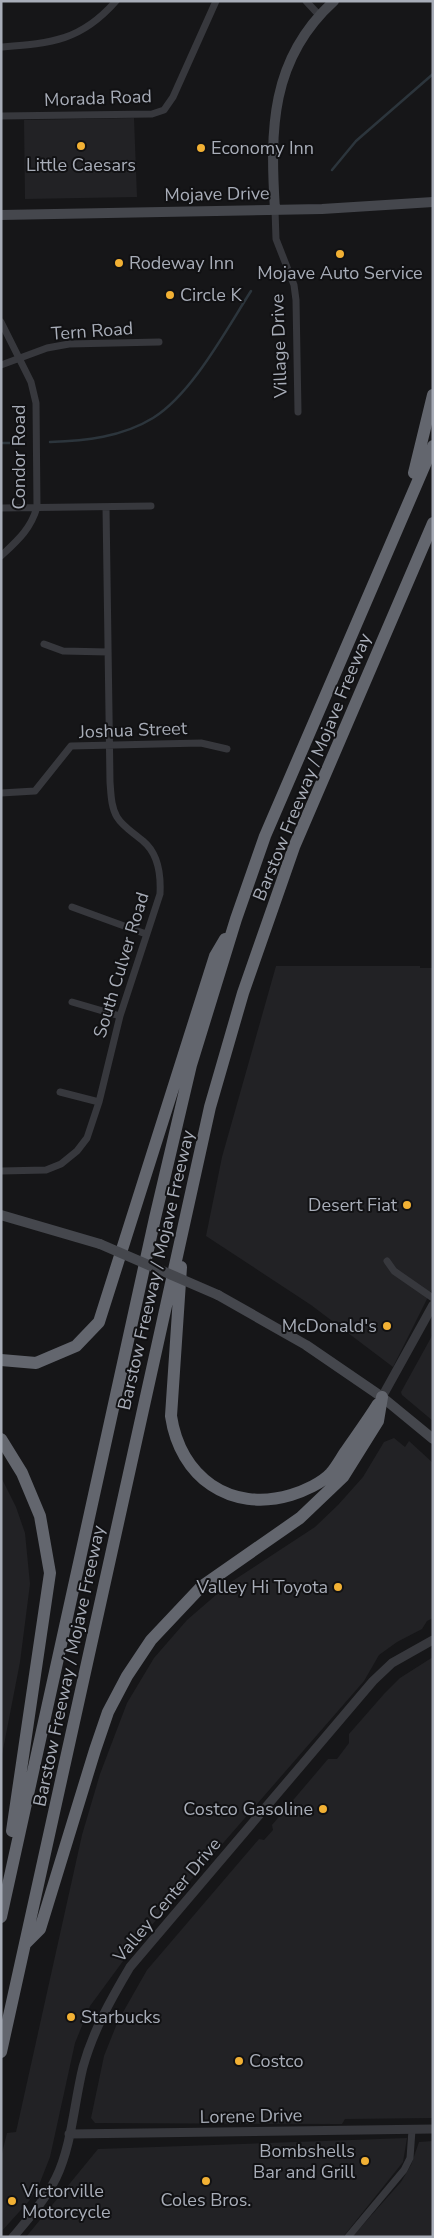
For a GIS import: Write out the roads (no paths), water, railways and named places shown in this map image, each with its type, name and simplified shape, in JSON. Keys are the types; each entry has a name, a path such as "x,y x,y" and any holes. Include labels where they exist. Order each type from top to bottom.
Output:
{"highway":[{"path":"403,516 433,395"},
{"name":"Barstow Freeway / Mojave Freeway","path":"1,1917 155,1218 191,1065 236,919 266,836 433,446"},
{"name":"Barstow Freeway / Mojave Freeway","path":"1,2052 210,1107 242,993 294,847 433,523"},
{"path":"381,644 433,543"},
{"path":"1,1360 36,1362 76,1346 98,1322 215,956 236,919"},
{"path":"184,1225 171,1416 174,1436 185,1459 208,1483 235,1497 252,1500 278,1499 302,1491 330,1473 382,1397"},
{"path":"26,1943 40,1929 108,1712 127,1676 151,1640 201,1587 300,1518 343,1477 378,1421 382,1397"},
{"path":"1,1440 22,1473 40,1516 50,1573 1,1907"}],"main road":[{"name":"Village Drive","path":"275,210 273,139 280,88 297,46 319,15 334,1"},
{"name":"Mojave Drive","path":"1,215 275,210 433,202"},
{"path":"1,1215 100,1244 218,1296 306,1345 382,1397 433,1439"}],"street":[{"path":"1,46 59,41 83,31 107,12 116,1"},
{"name":"Morada Road","path":"1,116 152,114 164,110 172,97 216,1"},
{"path":"306,1 319,15"},
{"name":"Village Drive","path":"275,210 276,239 291,276 296,300 298,412"},
{"name":"Condor Road","path":"1,322 31,382 36,404 38,507 33,521 26,532 1,556"},
{"name":"Tern Road","path":"1,365 47,348 70,344 159,342"},
{"path":"1,508 151,506"},
{"name":"South Culver Road","path":"1,1171 46,1170 61,1164 77,1151 87,1138 99,1102 120,1016 160,894 161,876 149,847 126,828 112,808 109,744 106,507"},
{"path":"44,644 63,651 108,652"},
{"name":"Joshua Street","path":"1,793 35,792 72,746 201,743 227,749"},
{"path":"72,907 146,934"},
{"path":"72,1002 120,1016"},
{"path":"60,1092 99,1102"},
{"path":"387,1261 394,1271 433,1298"},
{"path":"382,1397 433,1305"},
{"name":"Valley Center Drive","path":"13,2237 39,2206 56,2177 69,2134 88,2048 110,2000 130,1967 373,1682 392,1663 433,1640"},
{"name":"Lorene Drive","path":"69,2134 433,2129"},
{"path":"348,2237 404,2170 410,2158 412,2130"}],"waterway":[{"path":"332,170 356,141 433,74"},
{"path":"50,442 76,441 116,434 153,418 181,394 195,378 251,291"},
{"path":"1,443 25,443"}],"place":[{"name":"Little Caesars","path":"81,146"},
{"name":"Economy Inn","path":"201,148"},
{"name":"Mojave Auto Service","path":"340,254"},
{"name":"Rodeway Inn","path":"119,263"},
{"name":"Circle K","path":"170,295"},
{"name":"Desert Fiat","path":"407,1205"},
{"name":"McDonald's","path":"387,1326"},
{"name":"Valley Hi Toyota","path":"338,1587"},
{"name":"Costco Gasoline","path":"323,1809"},
{"name":"Starbucks","path":"71,2017"},
{"name":"Costco","path":"239,2061"},
{"name":"Bombshells Bar and Grill","path":"365,2161"},
{"name":"Coles Bros.","path":"206,2181"},
{"name":"Victorville Motorcycle","path":"12,2201"}]}
